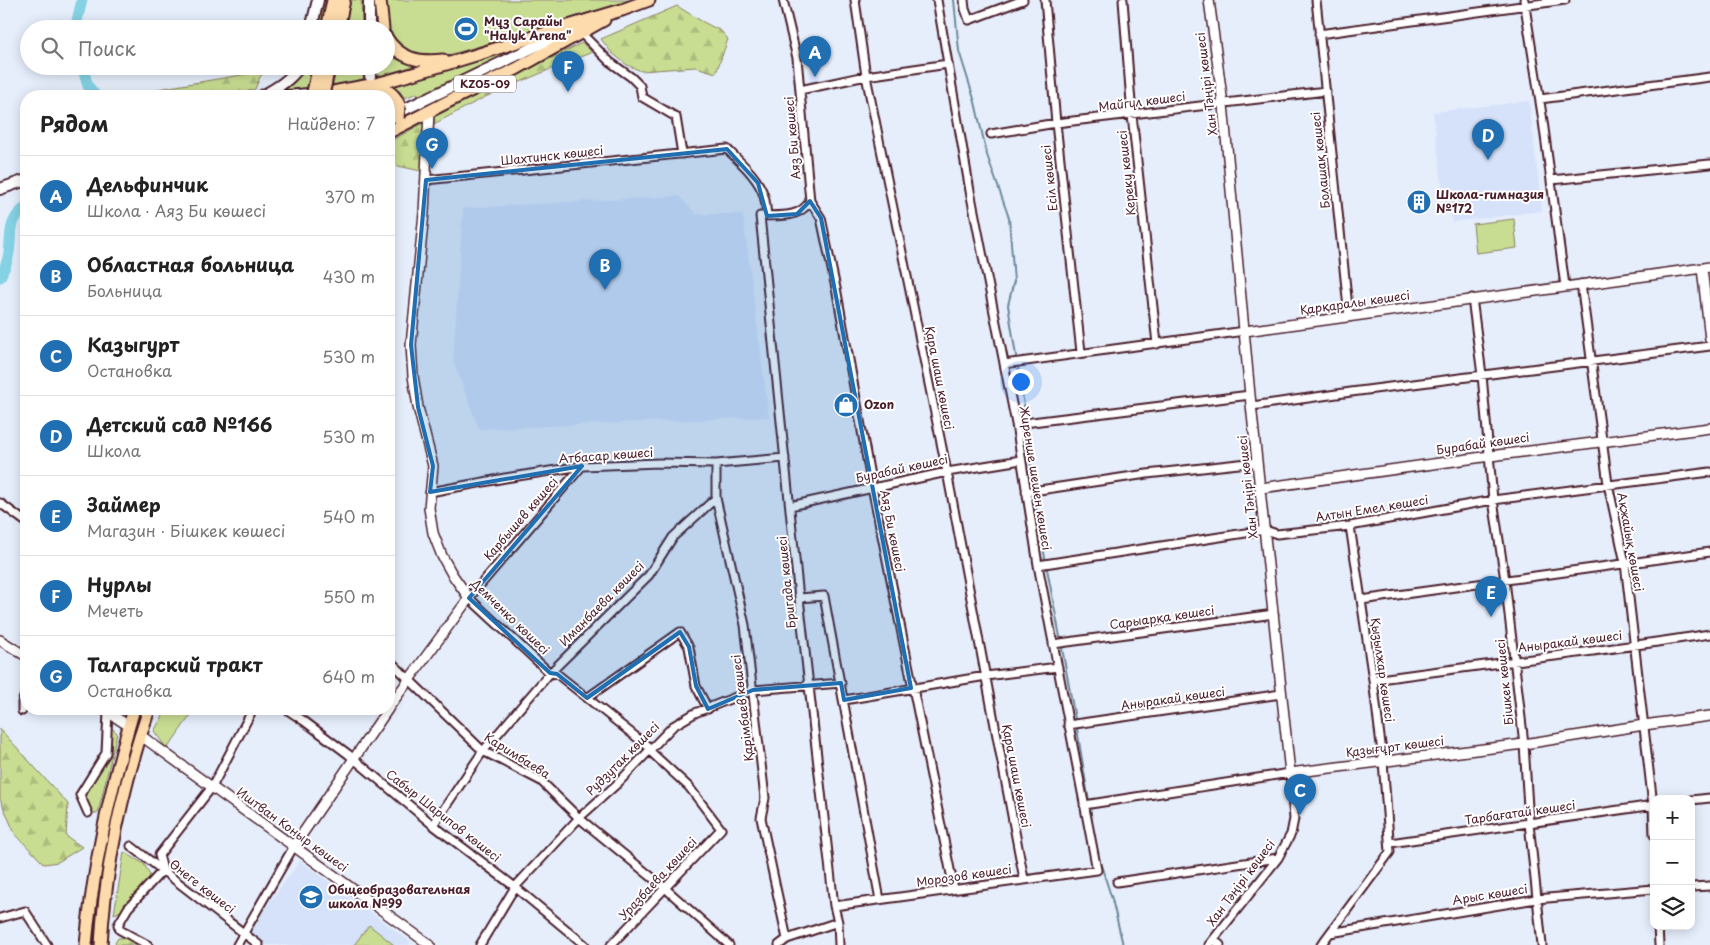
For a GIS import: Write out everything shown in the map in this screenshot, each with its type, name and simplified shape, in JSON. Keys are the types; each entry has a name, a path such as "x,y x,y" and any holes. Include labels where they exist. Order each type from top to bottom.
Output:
{"main road":[{"path":"313,20 318,0"},
{"path":"329,20 333,0"},
{"path":"340,20 344,0"},
{"path":"369,0 369,20"},
{"path":"380,0 382,20"},
{"name":"KZ05-09","path":"395,70 482,52 622,10 649,0"},
{"path":"395,117 536,46 622,10"},
{"name":"KZ05-09","path":"395,128 516,69 622,10"},
{"path":"395,50 417,60 430,61 482,52"},
{"path":"275,90 294,75"},
{"path":"313,90 317,75"},
{"path":"327,90 329,75"},
{"path":"366,90 373,75"},
{"path":"372,90 378,87 387,90"},
{"path":"395,100 398,105 395,113"},
{"path":"3,188 20,183"},
{"path":"86,945 94,871 108,800 132,715"},
{"path":"101,945 108,880 116,836 140,735 147,715"}],"street":[{"name":"Аяз Би көшесі","path":"783,0 797,58 810,201 821,218 837,293 872,488 911,688 954,889"},
{"name":"Қара шаш көшесі","path":"856,0 866,76 947,472 1024,879"},
{"name":"Жиренше шешен көшесі","path":"937,0 1016,424 1038,565 1097,870"},
{"path":"964,0 969,20 1023,0"},
{"name":"Есіл көшесі","path":"1045,0 1056,123 1081,352"},
{"name":"Кереку көшесі","path":"1123,0 1132,115 1157,344"},
{"name":"Хан Тәңірі көшесі","path":"1209,0 1223,104 1250,395 1290,774 1293,827 1278,858 1214,943"},
{"name":"Болашақ көшесі","path":"1316,0 1349,317"},
{"path":"1319,34 1525,3 1565,0"},
{"path":"1525,3 1540,99 1564,286"},
{"path":"581,33 610,62 640,86 642,97 676,117 682,154"},
{"path":"800,90 866,76 948,64"},
{"path":"1540,99 1710,76"},
{"name":"Майгүл көшесі","path":"991,134 1056,123 1326,90"},
{"name":"Демченко көшесі","path":"428,112 424,213 411,345 418,408 434,466 429,508 433,533 442,556 469,598 550,673 557,674 650,748 652,753 689,787 721,829"},
{"name":"Шахтинск көшесі","path":"426,180 727,150 758,183 764,196 764,216"},
{"path":"1551,180 1710,164"},
{"path":"764,216 797,214 806,209 810,201"},
{"name":"Бригада көшесі","path":"764,216 799,598 834,906 838,922 839,945"},
{"path":"1706,267 1710,339"},
{"name":"Қарқаралы көшесі","path":"1004,364 1706,267"},
{"name":"Ақжайық көшесі","path":"1581,284 1608,484 1625,563 1652,795"},
{"name":"Бішкек көшесі","path":"1472,298 1482,375 1493,500 1505,580 1524,744 1529,823 1542,945"},
{"path":"1252,406 1591,360 1710,346"},
{"path":"1016,424 1250,395"},
{"name":"Бурабай көшесі","path":"1260,488 1710,428"},
{"name":"Атбасар көшесі","path":"430,492 582,466 659,463 716,464 785,458"},
{"name":"Бурабай көшесі","path":"790,506 947,472 1021,460"},
{"path":"1026,492 1147,474 1257,462"},
{"name":"Қарімбаев көшесі","path":"716,464 716,498 745,625 765,798 761,818 787,939"},
{"name":"Карбышев көшесі","path":"395,698 469,598 582,466"},
{"name":"Алтын Емел көшесі","path":"1038,565 1265,530 1277,534 1350,526 1493,500 1710,472"},
{"name":"Иманбаева көшесі","path":"433,825 483,750 550,673 649,575 673,538 716,498"},
{"path":"0,503 20,518"},
{"name":"Қызылжар көшесі","path":"1321,945 1390,852 1383,761 1350,526"},
{"path":"1361,600 1710,552"},
{"path":"799,598 824,596 880,900"},
{"name":"Сарыарқа көшесі","path":"1053,644 1274,614"},
{"path":"587,698 680,632 689,647 696,686 708,709"},
{"name":"Аныракай көшесі","path":"1373,680 1514,660 1634,646 1710,634"},
{"path":"0,640 20,652"},
{"name":"Каримбаева","path":"395,665 483,750 541,781 579,818 665,888 729,945"},
{"path":"844,700 1058,666"},
{"name":"Рудзутак көшесі","path":"480,945 515,886 579,818 617,784 673,726 695,713 753,690 841,683"},
{"name":"Аныракай көшесі","path":"1068,725 1282,694"},
{"path":"88,813 80,795 106,753 106,715"},
{"path":"113,715 129,726"},
{"path":"148,945 120,930 118,925 128,908 163,870 158,855 212,786 250,715"},
{"name":"Сабыр Шарипов көшесі","path":"296,715 353,758 433,825 515,886 585,945"},
{"name":"Карбышев көшесі","path":"237,945 294,846 383,715"},
{"name":"Қазығұрт көшесі","path":"1084,805 1290,774 1524,744 1644,724 1710,716"},
{"name":"Иштван Коныр көшесі","path":"140,735 430,945"},
{"path":"1695,800 1710,798"},
{"name":"Тарбағатай көшесі","path":"1390,843 1650,805"},
{"name":"Уразбаева көшесі","path":"611,945 721,829"},
{"name":"Өнеге көшесі","path":"131,846 259,945"},
{"path":"1118,882 1278,858"},
{"name":"Морозов көшесі","path":"834,906 1097,870"},
{"path":"1695,887 1710,886"},
{"name":"Арыс көшесі","path":"1330,933 1536,899 1650,889"},
{"path":"0,918 26,910 47,945"},
{"path":"779,945 787,939 838,922"},
{"path":"1658,930 1659,945"}],"highlighted area":[{"path":"727,149 758,183 767,216 797,214 810,201 821,218 911,688 844,700 841,683 753,690 708,709 696,686 689,647 680,632 587,698 557,674 550,673 469,598 582,466 430,492 433,466 418,407 411,345 426,180"}],"shaded area":[{"path":"819,70 820,84 810,85 809,71"},
{"path":"1529,101 1542,211 1452,222 1451,207 1445,208 1433,112"},
{"path":"679,196 696,214 743,214 769,417 479,429 453,361 463,208"},
{"name":"Общеобразовательная школа №99","path":"300,861 411,942 409,945 261,945 246,934"}],"green space":[{"path":"321,0 328,0 325,20 317,20"},
{"path":"350,0 361,0 362,20 347,20"},
{"name":"Мұз Сарайы \"Halyk Arena\"","path":"384,0 632,0 590,15 441,57 415,55 407,51 395,41 395,20 387,20"},
{"path":"677,6 721,31 728,39 716,73 696,67 641,71 627,65 611,52 601,39"},
{"path":"535,41 418,96 417,93 405,98 394,84"},
{"path":"582,43 591,51 590,53 565,63 561,53"},
{"path":"561,53 565,63 485,97 434,124 434,117"},
{"path":"395,58 408,63 423,66 395,73"},
{"path":"241,75 262,75 255,89 252,90 158,89"},
{"path":"299,75 314,75 311,88 286,90 295,82"},
{"path":"335,75 363,75 363,81 333,85"},
{"path":"378,75 389,75 378,78"},
{"path":"425,122 421,171 395,165 395,139"},
{"path":"1514,219 1517,248 1476,253 1473,224"},
{"path":"138,715 143,715 121,785 103,871 96,945 91,945 99,870 117,784"},
{"path":"163,715 191,715 167,749 154,731"},
{"path":"107,724 117,733 98,813 88,813 80,795 106,753"},
{"path":"0,729 68,804 66,836 82,847 58,862 44,864 15,834 0,799"},
{"path":"124,852 144,864 153,881 128,908 114,914"},
{"path":"369,925 394,945 354,945"},
{"path":"118,938 128,938 137,945 116,945 115,943"}],"waterway":[{"path":"77,20 82,0"},
{"path":"954,0 959,51 975,102 987,155 1009,218 1014,281 1008,305 1016,356"},
{"path":"85,75 91,90"},
{"path":"0,277 8,258 12,224 20,212"},
{"path":"1018,367 1026,418"},
{"path":"1027,428 1033,486"},
{"path":"1034,496 1045,558"},
{"path":"1047,569 1060,637"},
{"path":"1062,648 1075,719"},
{"path":"1077,729 1089,802"},
{"path":"1090,807 1094,839"},
{"path":"1098,856 1112,899 1123,945"}],"place":[{"name":"Мұз Сарайы \"Halyk Arena\"","path":"466,29"},
{"name":"Дельфинчик","path":"815,77"},
{"name":"Нурлы","path":"568,92"},
{"name":"Детский сад №166","path":"1488,160"},
{"name":"Талгарский тракт","path":"432,169"},
{"name":"Школа-гимназия №172","path":"1419,202"},
{"name":"Областная больница","path":"605,290"},
{"name":"Ozon","path":"846,405"},
{"name":"Займер","path":"1491,617"},
{"name":"Казыгурт","path":"1300,815"},
{"name":"Общеобразовательная школа №99","path":"311,897"}]}
